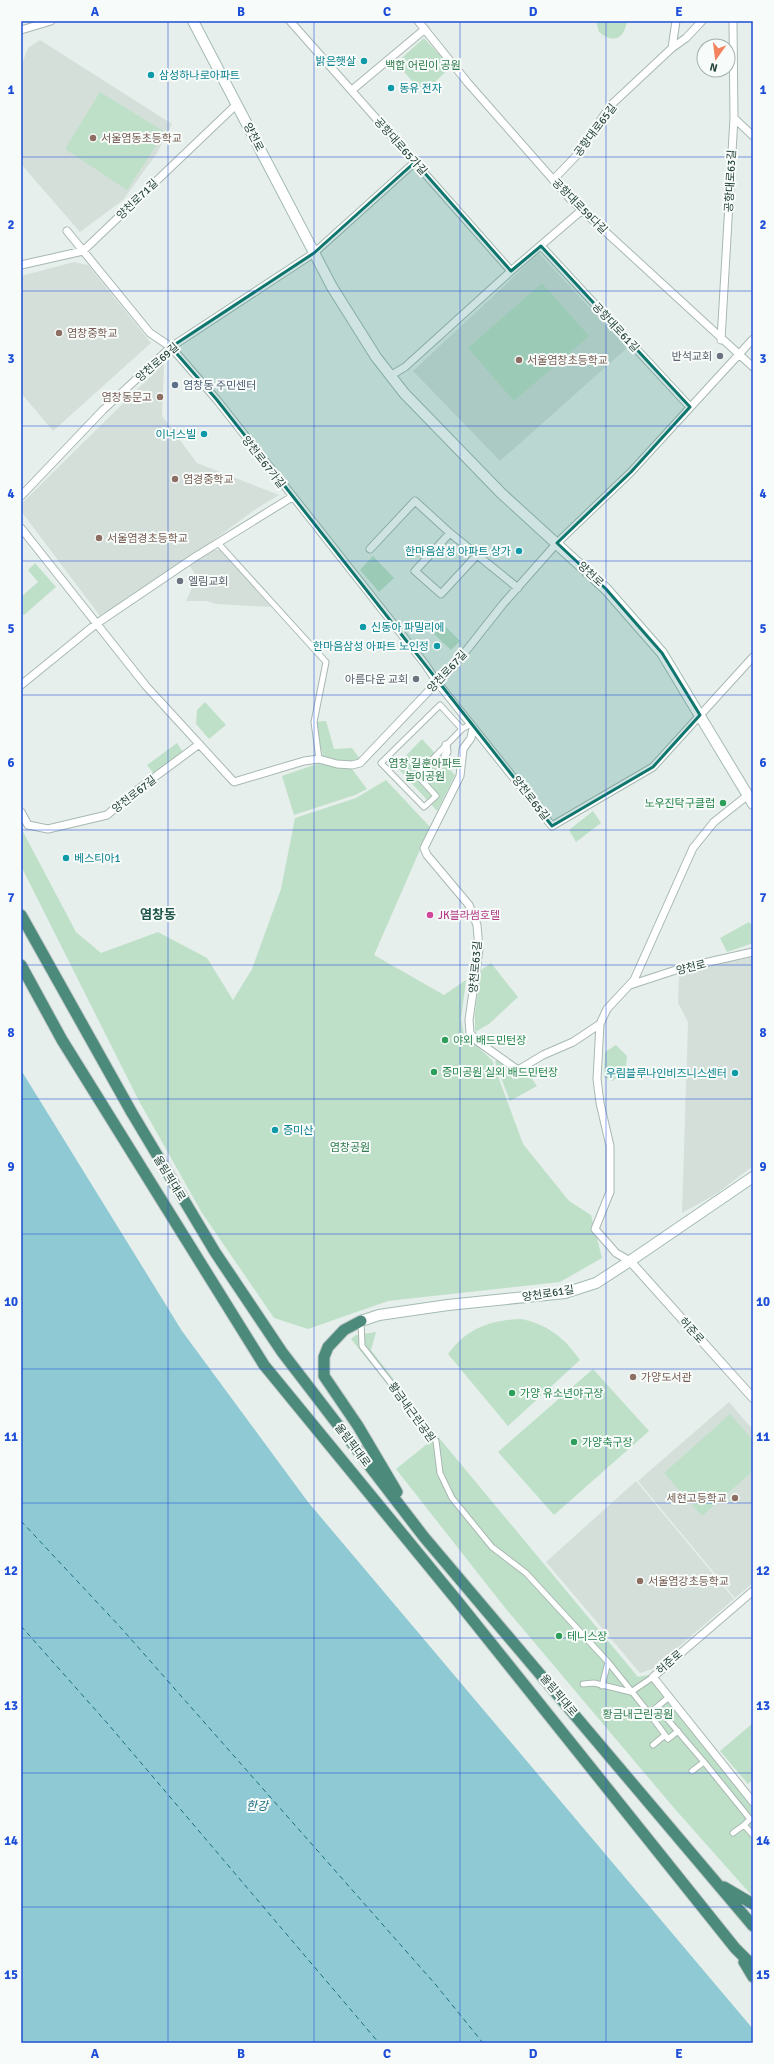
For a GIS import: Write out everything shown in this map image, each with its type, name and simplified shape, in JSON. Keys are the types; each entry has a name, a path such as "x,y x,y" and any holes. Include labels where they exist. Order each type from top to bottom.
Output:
{"highway":[{"name":"올림픽대로","path":"21,915 132,1113 215,1252 282,1352 424,1537 753,1926"},
{"name":"올림픽대로","path":"21,965 62,1040 264,1365 459,1603 735,1948 753,1966"},
{"path":"361,1321 344,1330 328,1348 324,1357 324,1376 358,1426 424,1537"},
{"path":"717,1883 753,1904"},
{"path":"735,1948 753,1977"}],"main road":[{"name":"양천로","path":"193,21 314,253 336,293 376,357 404,393 500,493 557,543 606,589 662,653 700,714 750,800"},
{"name":"양천로61길","path":"361,1321 379,1315 448,1305 565,1292 596,1283 753,1177"}],"street":[{"path":"21,30 51,21"},
{"name":"공항대로65가길","path":"290,21 511,271"},
{"name":"공항대로59다길","path":"418,21 468,83 553,180 582,210 721,340 753,367"},
{"path":"672,48 676,21"},
{"name":"공항대로65길","path":"553,180 576,156 611,105 672,48 686,38 702,21"},
{"name":"공항대로63길","path":"721,340 734,118 734,22"},
{"path":"352,90 424,29"},
{"name":"양천로71길","path":"83,251 237,104"},
{"path":"734,118 753,136"},
{"path":"314,253 415,162"},
{"path":"390,376 405,367 511,271 582,210"},
{"name":"양천로67가길","path":"67,231 150,333 171,348 216,400 425,664 437,682"},
{"name":"공항대로61길","path":"541,246 690,407"},
{"path":"21,265 83,251"},
{"name":"양천로69길","path":"21,496 103,410 171,348 314,253"},
{"path":"557,543 631,472 753,339"},
{"path":"21,685 96,624 218,543 292,497"},
{"path":"370,549 415,501 450,533 518,588"},
{"name":"양천로67길","path":"21,528 96,624 116,646 146,686 183,725 198,745 234,782 304,761 319,759 337,764 352,765 360,763 462,656 557,543"},
{"path":"450,533 415,571 440,594 477,554"},
{"path":"218,543 326,662 314,722 319,759"},
{"path":"700,714 753,657"},
{"name":"양천로65길","path":"437,682 552,826 653,767 700,714"},
{"path":"462,729 440,705 381,763 424,807 436,796 417,775 462,729 472,725"},
{"name":"양천로63길","path":"472,725 471,738 463,750 460,776 424,848 427,855 469,905 477,925 479,950 469,1020 470,1033 477,1041 518,1070 543,1055 573,1042 600,1024"},
{"name":"양천로67길","path":"21,812 28,825 48,829 107,815 129,796 198,745"},
{"path":"445,756 447,752 446,745"},
{"name":"양천로63길","path":"630,1261 616,1253 595,1228 610,1192 610,1146 600,1104 597,1079 600,1024 607,1009 634,980 693,848 714,822 750,800"},
{"name":"양천로","path":"630,985 682,968 753,952"},
{"name":"허준로","path":"630,1261 753,1398"},
{"name":"황금내근린공원","path":"361,1321 362,1346 436,1440 440,1473 452,1498 492,1547 526,1573 608,1662 665,1735"},
{"name":"허준로","path":"753,1591 653,1676 753,1802"},
{"path":"602,1686 608,1662"},
{"path":"583,1684 594,1683 631,1692 653,1676"},
{"path":"649,1714 669,1697"},
{"path":"657,1707 750,1819 733,1833"},
{"path":"653,1745 665,1735 668,1739 678,1731"},
{"path":"695,1771 704,1762"},
{"path":"744,1825 753,1835"}],"highlighted area":[{"path":"415,162 511,271 541,246 690,407 631,472 557,543 606,589 662,653 700,715 653,767 552,826 217,400 171,347 314,253"}],"shaded area":[{"name":"서울염동초등학교","path":"40,40 172,124 157,153 123,200 80,232 21,164 21,66 28,48"},
{"name":"서울염창초등학교","path":"539,253 627,348 500,461 413,371"},
{"path":"74,262 88,265 151,343 53,431 21,393 21,276"},
{"path":"164,363 162,416 197,463 279,495 256,509 178,566 100,616 21,511 21,504"},
{"path":"211,550 222,550 271,607 216,604 207,601 186,601 197,577 189,565"},
{"path":"753,957 753,1166 716,1194 682,1213 688,1022 678,1003 679,975 686,971"},
{"path":"729,1402 753,1430 753,1583 735,1598 638,1481"},
{"name":"서울염강초등학교","path":"636,1481 734,1599 653,1669 640,1673 546,1562"}],"green space":[{"path":"596,21 627,21 626,27 621,36 614,39 604,36 599,32"},
{"name":"백합 어린이 공원","path":"424,38 451,67 423,93 396,63"},
{"path":"100,92 165,132 127,190 65,149"},
{"path":"542,283 589,336 514,401 468,348"},
{"path":"373,556 394,578 379,592 360,570"},
{"path":"35,563 56,587 24,615 21,613 21,597 38,582 28,570"},
{"path":"442,623 460,641 451,650 432,632"},
{"path":"205,702 226,725 209,739 196,724 197,710"},
{"path":"326,721 334,749 352,748 361,760 356,762 342,762 323,756 314,722"},
{"name":"염창 길훈아파트 놀이공원","path":"422,739 455,775 437,811 396,766"},
{"path":"177,743 184,754 155,775 147,765"},
{"path":"320,763 352,769 367,789 355,795 294,815 282,776"},
{"name":"염창공원","path":"386,780 430,827 374,955 444,995 466,980 461,1019 464,1035 492,1060 523,1144 569,1201 591,1215 602,1258 560,1282 388,1301 308,1329 274,1318 202,1213 139,1101 21,866 21,828 76,932 101,953 158,932 207,958 233,1000 252,969 281,889 295,818 356,798"},
{"path":"593,811 601,823 576,842 569,830"},
{"path":"749,922 753,927 753,943 727,952 720,938"},
{"path":"491,963 518,997 489,1024 475,1032 475,1012 481,970"},
{"path":"616,1045 627,1056 626,1068 613,1081 604,1077 605,1052"},
{"path":"497,1060 518,1075 526,1070 537,1086 510,1101 495,1062"},
{"name":"가양 유소년야구장","path":"521,1319 539,1324 555,1333 568,1345 580,1360 508,1426 448,1354 463,1338 480,1327 499,1321"},
{"name":"황금내근린공원","path":"376,1332 371,1350 440,1439 638,1677 648,1675 753,1806 753,1897 674,1808 506,1609 396,1469 432,1440 351,1339 356,1335"},
{"name":"가양축구장","path":"593,1369 649,1431 554,1515 498,1452"},
{"path":"730,1414 753,1440 753,1471 702,1516 664,1473"},
{"path":"753,1723 753,1779 748,1784 720,1751"}],"water":[{"name":"한강","path":"21,1070 182,1331 308,1502 753,2029 753,2043 21,2043"}],"ferry route":[{"path":"21,1521 122,1629 436,1985 483,2043"},
{"path":"21,1626 108,1724 379,2043"}],"place":[{"name":"밝은햇살","path":"364,61"},
{"name":"삼성하나로아파트","path":"151,75"},
{"name":"동유 전자","path":"391,88"},
{"name":"서울염동초등학교","path":"93,138"},
{"name":"염창중학교","path":"59,333"},
{"name":"반석교회","path":"720,356"},
{"name":"서울염창초등학교","path":"519,360"},
{"name":"염창동 주민센터","path":"175,385"},
{"name":"염창동문고","path":"160,397"},
{"name":"이너스빌","path":"204,434"},
{"name":"염경중학교","path":"175,479"},
{"name":"서울염경초등학교","path":"99,538"},
{"name":"한마음삼성 아파트 상가","path":"519,551"},
{"name":"엘림교회","path":"180,581"},
{"name":"신동아 파밀리에","path":"363,627"},
{"name":"한마음삼성 아파트 노인정","path":"437,646"},
{"name":"아름다운 교회","path":"416,679"},
{"name":"노우진탁구클럽","path":"723,803"},
{"name":"베스티아1","path":"66,858"},
{"name":"JK블라썸호텔","path":"430,915"},
{"name":"야외 배드민턴장","path":"445,1040"},
{"name":"증미공원 실외 배드민턴장","path":"434,1072"},
{"name":"우림블루나인비즈니스센터","path":"735,1073"},
{"name":"증미산","path":"275,1130"},
{"name":"가양도서관","path":"633,1377"},
{"name":"가양 유소년야구장","path":"512,1393"},
{"name":"가양축구장","path":"574,1442"},
{"name":"세현고등학교","path":"735,1498"},
{"name":"서울염강초등학교","path":"640,1581"},
{"name":"테니스장","path":"559,1636"}],"district":[{"name":"염창동","path":"158,914"}]}
